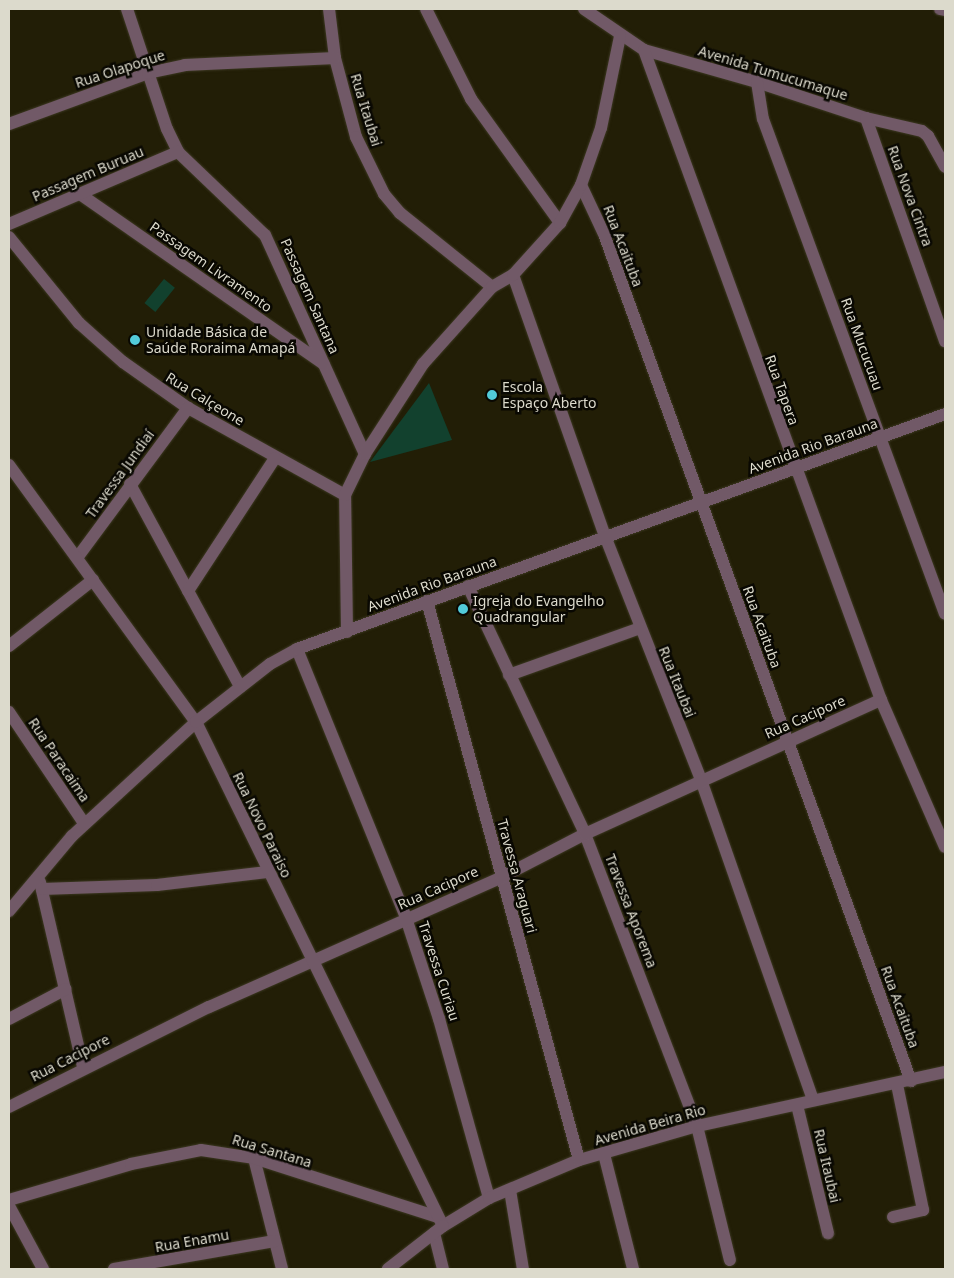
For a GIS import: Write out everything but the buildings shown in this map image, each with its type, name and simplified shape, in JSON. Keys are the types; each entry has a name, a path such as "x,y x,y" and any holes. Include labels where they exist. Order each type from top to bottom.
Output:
{"street":[{"name":"Passagem Santana","path":"127,9 148,73 178,152 266,235 365,454"},
{"name":"Rua Itaubai","path":"329,9 335,58 356,137 384,194 400,213 492,287"},
{"path":"426,9 470,98 560,222"},
{"name":"Avenida Tumucumaque","path":"584,9 620,36 644,50 757,82 866,118 922,131 928,136 945,168"},
{"path":"940,9 945,10"},
{"path":"347,632 345,495 365,454 423,364 492,287 513,275 560,222 581,184 603,120 620,36"},
{"name":"Rua Tapera","path":"644,50 794,468 880,700 945,848"},
{"name":"Rua Olapoque","path":"9,124 148,73 185,64 335,58"},
{"name":"Rua Mucucuau","path":"757,82 763,119 945,614"},
{"name":"Rua Nova Cintra","path":"866,118 945,341"},
{"name":"Passagem Buruau","path":"9,224 178,152"},
{"name":"Rua Acaituba","path":"581,184 604,234 911,1081"},
{"name":"Passagem Livramento","path":"80,194 324,364"},
{"name":"Rua Calçeone","path":"9,237 79,323 123,362 188,408 275,458 345,495"},
{"name":"Rua Itaubai","path":"513,275 605,536 701,780 813,1100"},
{"name":"Travessa Jundiaí","path":"77,558 188,408"},
{"name":"Avenida Rio Barauna","path":"9,911 40,884 84,823 196,722 270,664 297,649 945,414"},
{"path":"188,591 275,458"},
{"name":"Rua Novo Paraiso","path":"9,465 196,722 438,1226 443,1269"},
{"path":"130,484 240,687"},
{"path":"9,646 93,580"},
{"name":"Travessa Aporema","path":"468,586 585,834 697,1126 730,1260"},
{"name":"Travessa Araguari","path":"427,601 579,1160"},
{"path":"509,675 640,628"},
{"name":"Travessa Curiau","path":"297,649 406,918 439,1019 489,1198"},
{"name":"Rua Cacipore","path":"9,1106 83,1067 311,961 502,877 585,834 880,700"},
{"name":"Rua Paracaima","path":"9,712 84,823"},
{"path":"83,1067 40,884 157,885 267,872"},
{"path":"9,1019 66,989"},
{"name":"Avenida Beira Rio","path":"388,1269 438,1226 489,1198 579,1160 697,1126 813,1100 911,1081 945,1072"},
{"path":"893,1217 923,1210 896,1084"},
{"name":"Rua Itaubai","path":"797,1105 828,1234"},
{"name":"Rua Santana","path":"9,1200 130,1164 201,1150 254,1158 438,1226"},
{"path":"604,1154 633,1269"},
{"path":"254,1158 282,1269"},
{"path":"510,1190 524,1269"},
{"path":"9,1206 43,1269"},
{"name":"Rua Enamu","path":"114,1269 275,1241"}],"green space":[{"path":"164,279 175,288 155,312 144,303"},
{"path":"429,383 452,440 370,462"}],"place":[{"name":"Unidade Básica de Saúde Roraima Amapá","path":"135,340"},
{"name":"Escola Espaço Aberto","path":"492,395"},
{"name":"Igreja do Evangelho Quadrangular","path":"463,609"}]}
